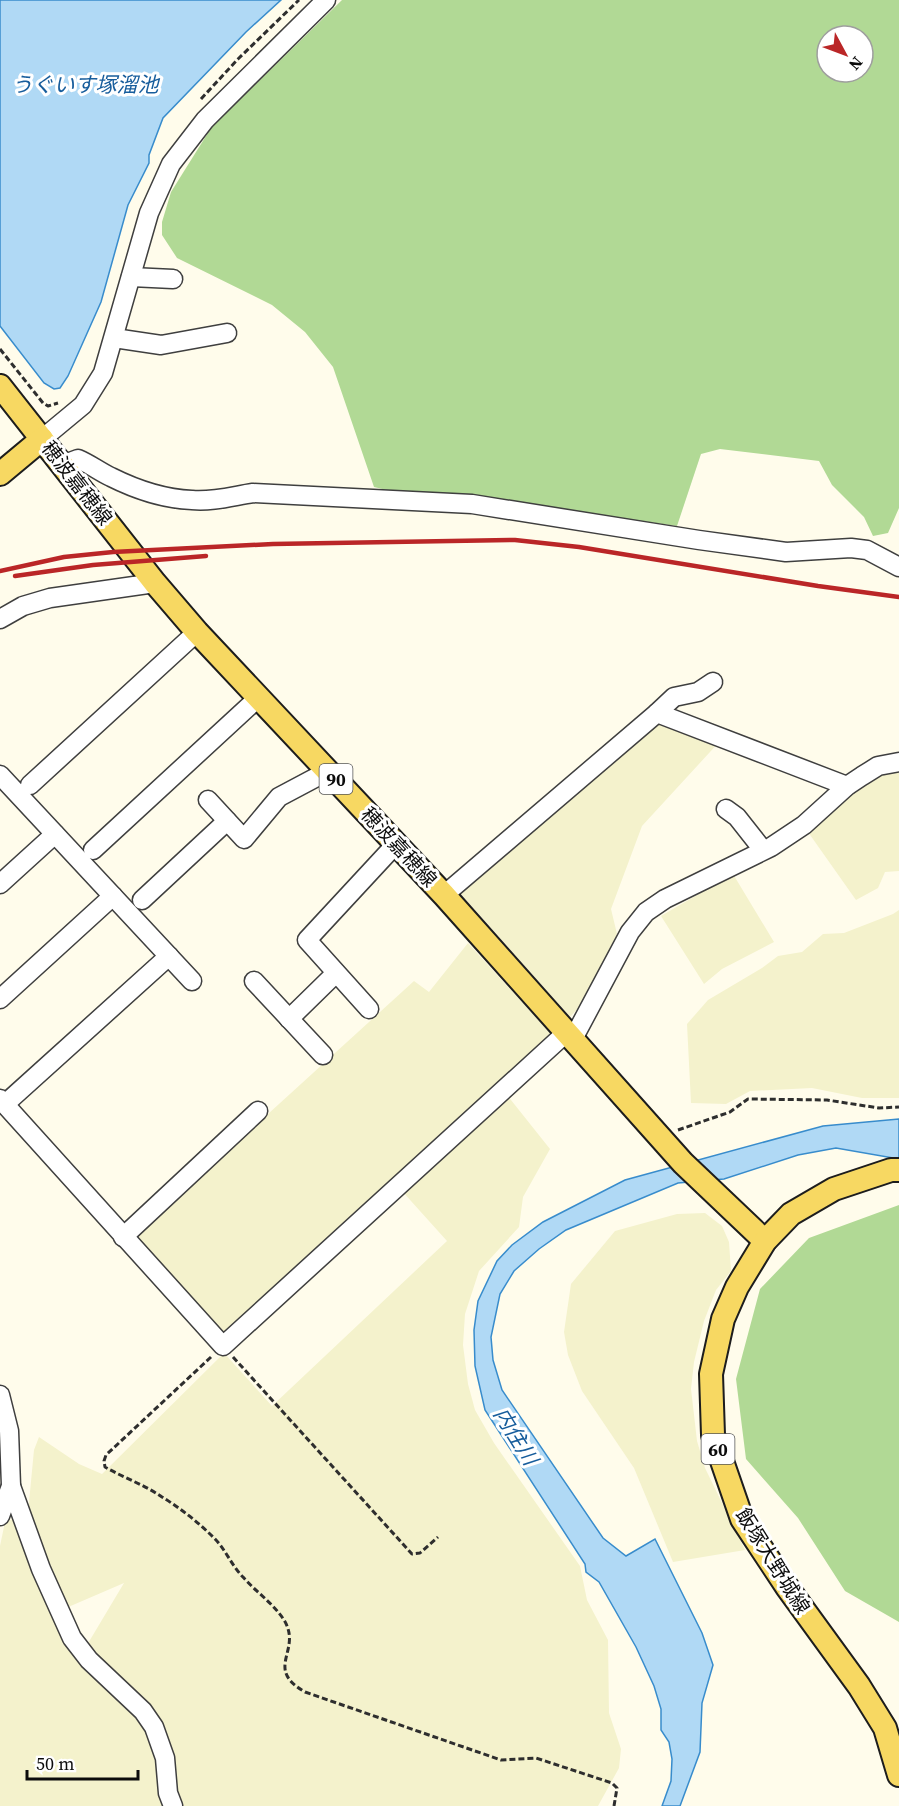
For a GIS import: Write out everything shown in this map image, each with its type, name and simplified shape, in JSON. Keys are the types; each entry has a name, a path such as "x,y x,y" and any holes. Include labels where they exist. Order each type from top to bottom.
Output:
{"main road":[{"name":"穂波嘉穂線","path":"0,386 155,583 197,632 444,895 683,1163 765,1241"},
{"path":"0,474 42,439"},
{"name":"飯塚大野城線","path":"899,1170 891,1170 834,1189 791,1214 765,1241 737,1287 723,1318 711,1374 713,1435 742,1519 787,1587 892,1733 899,1775"}],"street":[{"path":"42,439 83,405 103,373 149,213 171,164 205,120 326,0"},
{"path":"131,277 173,279"},
{"path":"114,338 161,345 227,333"},
{"path":"62,465 78,459 110,477 136,487 166,496 192,500 221,499 253,492 472,504 786,552 850,548 867,550 899,567"},
{"path":"0,619 23,606 50,598 155,583"},
{"path":"30,785 197,632"},
{"path":"444,895 674,698 698,692 713,682"},
{"path":"93,850 259,697"},
{"path":"657,713 848,786"},
{"path":"169,956 2,1101 223,1346 570,1035 630,932 646,912 665,899 763,850 804,825 848,786 878,766 899,762"},
{"path":"208,800 244,839 279,797 328,771"},
{"path":"0,775 192,981"},
{"path":"726,809 737,817 763,850"},
{"path":"142,900 227,821"},
{"path":"0,884 55,834"},
{"path":"369,1009 306,940 396,844"},
{"path":"0,999 113,896"},
{"path":"288,1019 336,973"},
{"path":"254,981 323,1055"},
{"path":"123,1237 258,1111"},
{"path":"0,1395 9,1431 11,1486 41,1569 72,1638 89,1660 143,1711 154,1726 165,1758 168,1793 173,1806"},
{"path":"0,1516 11,1486"}],"path":[{"path":"0,349 43,403 48,406 62,401"},
{"path":"660,1137 730,1112 748,1099 827,1100 879,1108 899,1107"},
{"path":"438,1537 420,1553 412,1554 223,1346 106,1455 104,1461 105,1467 162,1496 202,1526 216,1539 242,1576 278,1611 286,1624 289,1639 284,1668 286,1678 294,1685 316,1696 501,1760 536,1758 612,1783 617,1788 614,1806"}],"shaded area":[{"path":"663,717 721,740 642,826 611,909 617,934 581,1005 570,1017 457,890"},
{"path":"899,771 899,871 885,872 878,888 856,900 808,832 857,790 878,776"},
{"path":"733,874 774,942 722,969 704,984 661,916"},
{"path":"899,910 899,1098 862,1098 812,1088 750,1091 726,1104 691,1103 687,1024 708,1000 778,956 802,952 823,934 844,933"},
{"path":"468,943 553,1036 223,1339 132,1238 414,981 429,992"},
{"path":"507,1095 550,1149 523,1197 519,1227 479,1271 465,1314 463,1345 468,1384 475,1410 494,1443 580,1566 587,1600 608,1640 609,1713 621,1749 619,1768 598,1806 0,1806 0,1546 5,1522 28,1513 34,1450 39,1437 79,1464 102,1474 224,1353 272,1406 447,1241 402,1191","holes":["124,1583 87,1645 66,1608"]},
{"path":"705,1213 722,1226 729,1242 731,1271 716,1290 704,1321 694,1362 691,1389 697,1441 705,1468 745,1550 673,1562 634,1468 582,1391 568,1355 564,1332 571,1284 615,1231 677,1214"}],"green space":[{"path":"342,0 899,0 899,508 888,533 873,536 864,517 832,485 819,461 720,449 701,454 677,526 479,498 408,495 374,487 333,367 305,332 272,305 177,258 162,235 162,222 171,192 211,128"},
{"path":"899,1205 899,1622 845,1591 798,1518 746,1459 736,1379 760,1289 809,1238"}],"water":[{"name":"うぐいす塚溜池","path":"0,0 281,0 246,32 163,118 149,155 149,163 128,205 101,302 68,376 60,388 54,389 44,383 0,326"},
{"name":"内住川","path":"899,1119 899,1159 836,1148 798,1155 724,1179 678,1183 566,1230 514,1271 500,1294 491,1337 493,1360 502,1390 603,1538 626,1556 655,1539 702,1633 713,1665 702,1703 700,1752 680,1806 662,1806 671,1781 672,1759 669,1742 661,1730 661,1709 654,1686 636,1647 599,1582 586,1572 585,1564 485,1410 475,1366 474,1330 478,1301 497,1261 512,1245 543,1222 625,1180 823,1126"}],"railway":[{"path":"0,571 64,557 113,552 273,544 515,540 579,547 899,597"},
{"path":"15,576 93,565 206,556"}]}
